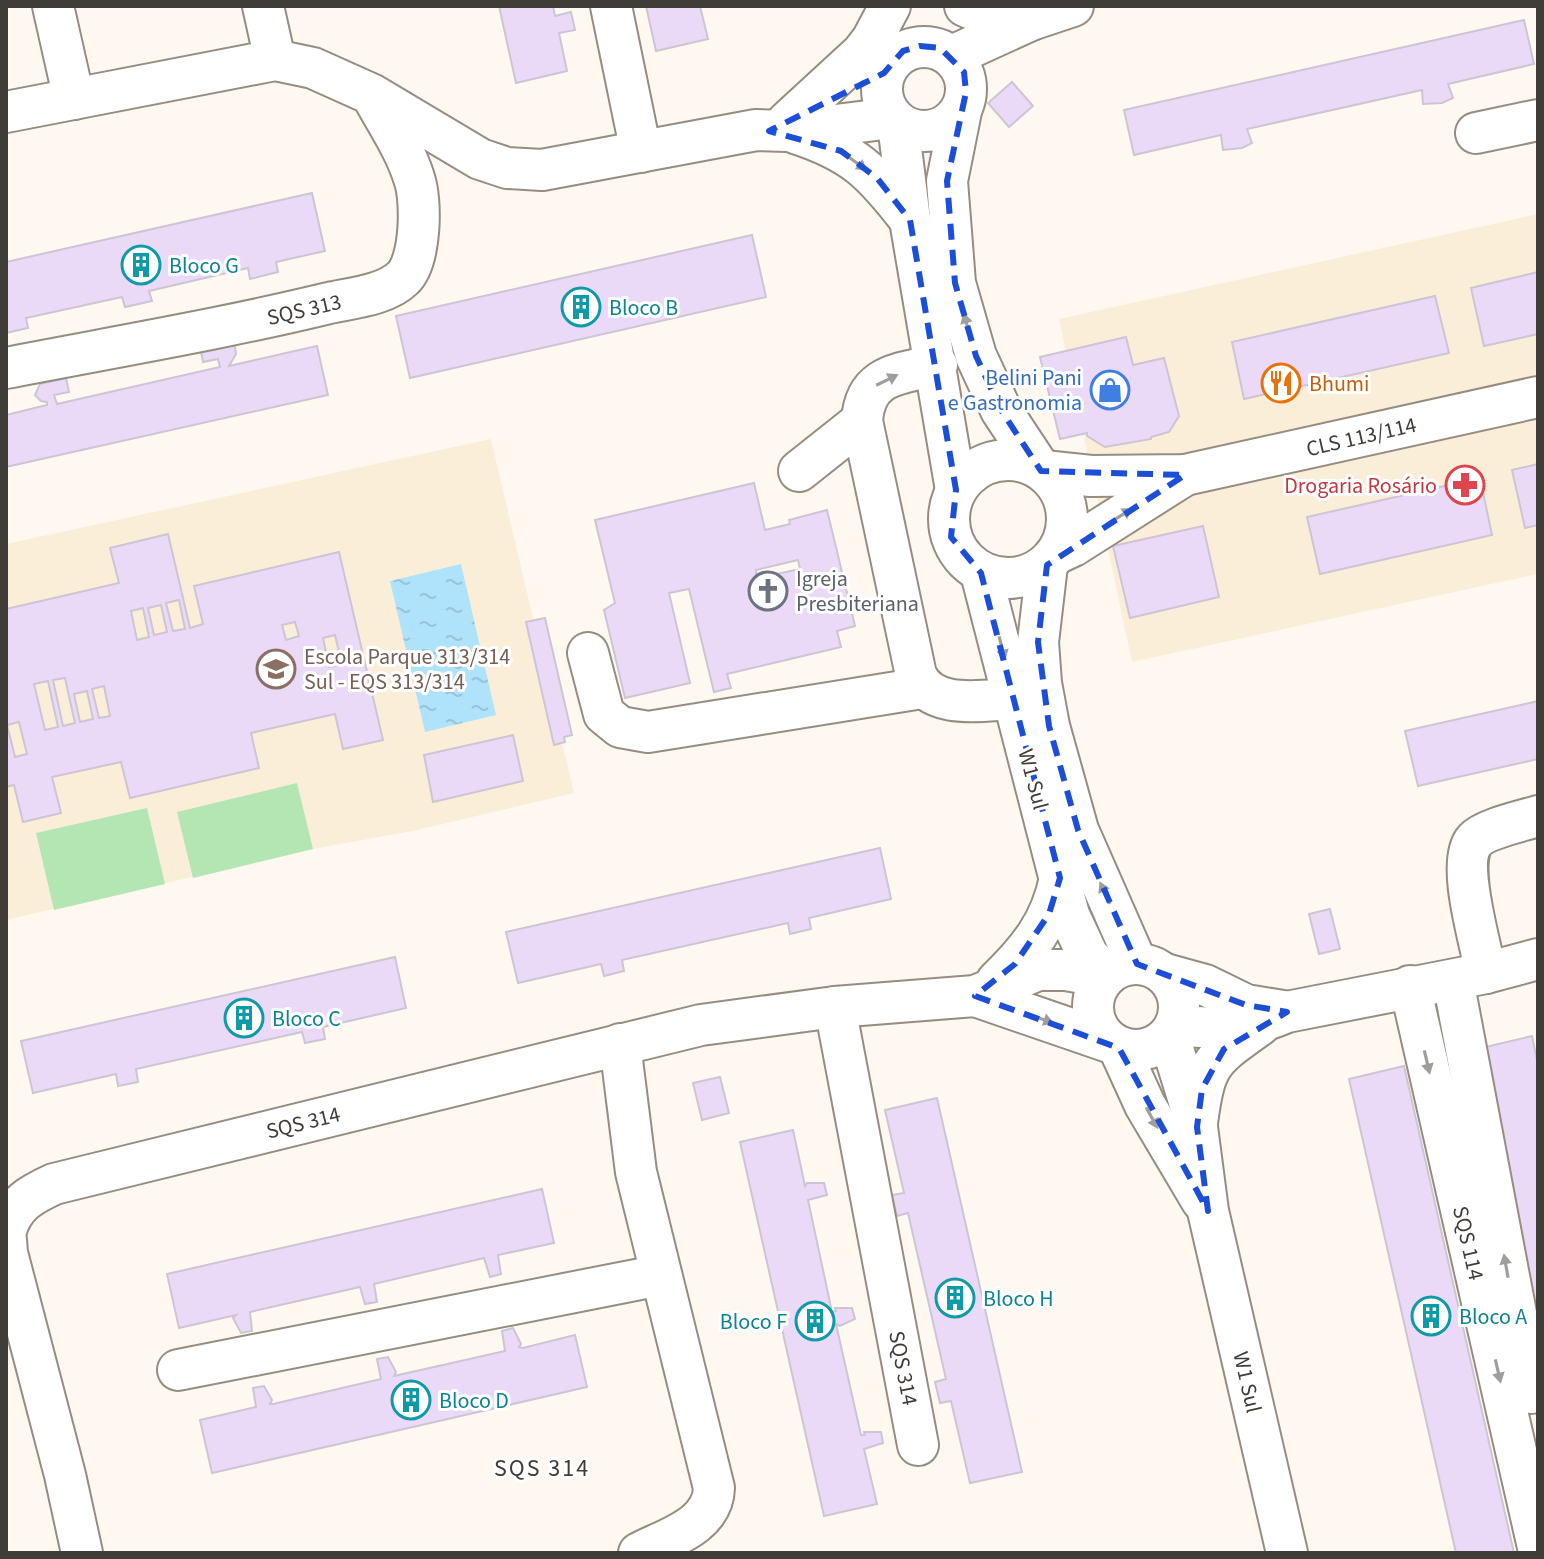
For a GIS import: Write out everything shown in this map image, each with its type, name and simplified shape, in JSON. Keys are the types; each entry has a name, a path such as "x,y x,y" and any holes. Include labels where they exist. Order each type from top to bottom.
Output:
{"street":[{"path":"53,6 74,99"},
{"path":"263,6 275,60"},
{"path":"611,6 641,152"},
{"path":"781,128 862,53 890,6"},
{"path":"6,112 275,60 313,68 371,94 480,159 507,168 542,170 756,130 895,121 920,132 943,127 934,72 903,6"},
{"path":"938,6 934,72 955,283 976,356 1001,410 1063,495 1068,524 1052,559 1026,577 1003,579 981,573 963,558 951,537 949,513 956,490 972,472 994,461 1017,460 1042,470"},
{"path":"965,6 1003,19 1050,14"},
{"path":"956,490 895,121 881,97 1050,14"},
{"path":"781,128 934,72"},
{"name":"SQS 313","path":"6,368 284,314 375,292 405,277 418,237 416,182 403,151 371,94"},
{"path":"1476,133 1538,120"},
{"path":"781,128 841,151 877,178 910,220"},
{"path":"937,365 890,376 873,387 863,404 862,421 916,675 922,688 935,697 967,701 1014,699"},
{"name":"CLS 113/114","path":"1042,470 1091,476 1185,475 1538,397"},
{"path":"799,471 862,421"},
{"name":"CLS 113/114","path":"1052,559 1185,475"},
{"name":"W1 Sul","path":"1052,559 1038,642 1041,683 1049,726 1078,830 1128,973"},
{"name":"W1 Sul","path":"981,573 1076,934 1088,956 1128,973"},
{"path":"588,653 604,714 620,727 648,732 922,688"},
{"name":"SQS 114","path":"1538,816 1476,838 1469,848 1466,871 1470,976 1523,1361 1538,1424"},
{"path":"980,994 1025,954 1035,940 1056,897 1060,878"},
{"path":"1172,1030 1212,1030 1274,1018 1538,959"},
{"name":"SQS 314","path":"6,1230 11,1214 21,1202 54,1184 701,1025 835,1007 980,994 1038,970 1128,973"},
{"path":"1128,973 1179,998 1180,1011 1172,1030 1158,1045 1132,1051 1114,1045 1100,1032 1094,1019 1093,1005 1095,991 1128,973 1205,985 1274,1018"},
{"name":"SQS 114","path":"1410,986 1538,1547"},
{"name":"SQS 314","path":"980,994 1114,1045"},
{"name":"SQS 314","path":"835,1007 918,1445"},
{"path":"1197,1127 1202,1089 1211,1066 1224,1049 1274,1018"},
{"name":"W1 Sul","path":"1172,1030 1197,1127 1208,1211 1287,1553"},
{"path":"620,1044 636,1172 714,1488 712,1505 703,1518 639,1553"},
{"name":"W1 Sul","path":"1114,1045 1145,1105 1208,1211"},
{"path":"6,1240 82,1553"},
{"path":"178,1370 661,1275"}],"highlighted area":[{"path":"920,46 940,48 964,72 966,92 947,181 955,283 976,356 1001,410 1041,471 1185,475 1047,565 1038,642 1049,726 1078,830 1137,964 1246,1005 1287,1012 1224,1049 1202,1089 1197,1127 1208,1211 1119,1048 975,996 1015,964 1049,914 1060,878 981,573 951,537 956,490 910,220 877,178 841,151 769,131 884,73 903,51"}],"shaded area":[{"path":"1538,214 1538,574 1132,662 1059,319"},
{"name":"Escola Parque 313/314 Sul - EQS 313/314","path":"491,439 574,793 6,920 6,544"}],"green space":[{"path":"297,783 313,849 193,878 177,812"},
{"path":"147,808 165,884 54,910 36,833"}],"water":[{"path":"461,564 496,715 425,732 390,581"}],"building":[{"path":"499,6 553,6 555,16 571,12 575,30 559,33 567,71 516,83"},
{"path":"646,6 700,6 708,39 656,51"},
{"path":"1524,20 1534,64 1448,84 1453,98 1442,103 1423,104 1422,90 1247,129 1252,143 1242,148 1223,150 1221,135 1134,155 1124,110"},
{"path":"1012,82 1033,106 1009,127 988,103"},
{"name":"Bloco G","path":"312,193 325,251 276,262 278,272 250,279 248,268 149,291 152,301 125,307 122,297 26,318 28,328 6,333 6,262"},
{"name":"Bloco B","path":"752,235 766,297 410,378 396,316"},
{"path":"1538,272 1538,334 1484,346 1471,288"},
{"path":"1435,296 1449,353 1244,399 1232,342"},
{"name":"Belini Pani e Gastronomia","path":"1126,337 1133,365 1164,358 1179,416 1169,432 1151,439 1105,447 1087,433 1060,439 1040,357"},
{"path":"230,343 235,347 236,354 229,366 317,346 328,395 6,467 6,415 47,405 35,395 40,384 66,378 69,392 54,395 57,404 220,367 218,359 203,362 200,347"},
{"path":"1538,464 1538,525 1525,528 1512,470"},
{"path":"1480,478 1492,535 1320,574 1307,517"},
{"name":"Igreja Presbiteriana","path":"754,483 765,530 827,510 855,626 837,631 841,647 727,674 731,688 714,692 689,589 669,593 690,683 625,698 604,610 615,603 595,520","holes":["798,560 800,569 757,578 756,570"]},
{"path":"1203,526 1219,597 1130,618 1113,546"},
{"path":"168,534 190,628 203,624 194,586 339,552 383,740 343,749 335,714 251,733 259,768 130,798 121,762 52,777 61,813 23,822 14,785 6,787 6,609 119,583 110,548","holes":["179,600 185,629 173,631 166,603","161,605 167,632 154,635 148,608","143,608 149,637 137,640 131,611","295,622 299,636 286,640 282,625","335,635 342,665 329,667 323,638","65,678 75,723 63,726 53,680","48,681 58,727 45,730 34,684","104,686 110,716 99,718 92,689","87,691 93,719 80,722 74,694","19,722 27,754 15,757 7,725"]},
{"path":"545,618 572,735 564,737 565,742 554,745 526,622"},
{"path":"1538,701 1538,759 1418,786 1405,731"},
{"path":"513,735 523,781 433,802 424,755"},
{"path":"880,848 891,899 809,918 811,929 790,934 788,923 622,960 624,971 604,976 601,964 518,983 506,932"},
{"path":"1330,909 1340,949 1319,954 1309,914"},
{"name":"Bloco C","path":"395,957 406,1008 323,1027 325,1039 305,1043 302,1032 136,1069 138,1082 118,1086 116,1074 33,1093 21,1041"},
{"path":"1532,1036 1538,1065 1538,1323 1477,1049"},
{"name":"Bloco A","path":"1404,1066 1514,1553 1456,1553 1349,1079"},
{"path":"720,1077 729,1113 702,1120 693,1083"},
{"name":"Bloco H","path":"937,1098 1022,1472 970,1483 951,1401 940,1403 935,1382 946,1379 908,1213 897,1216 892,1195 904,1193 885,1110"},
{"name":"Bloco F","path":"793,1130 805,1186 807,1183 824,1183 827,1195 808,1200 832,1312 836,1311 835,1308 852,1308 855,1319 840,1326 836,1324 861,1435 865,1435 864,1432 881,1432 883,1443 864,1449 877,1504 824,1516 740,1142"},
{"path":"542,1189 554,1243 498,1255 501,1274 490,1277 484,1258 374,1284 377,1302 365,1304 360,1287 250,1312 252,1331 241,1333 233,1318 236,1315 179,1328 167,1274"},
{"name":"Bloco D","path":"513,1328 521,1344 519,1347 523,1348 575,1335 587,1387 212,1473 200,1420 256,1407 253,1388 264,1386 272,1400 270,1404 273,1404 381,1379 377,1359 388,1357 396,1372 394,1376 505,1351 502,1331"}],"place":[{"name":"Bloco G","path":"141,265"},
{"name":"Bloco B","path":"581,307"},
{"name":"Bhumi","path":"1281,383"},
{"name":"Belini Pani e Gastronomia","path":"1110,390"},
{"name":"Drogaria Rosário","path":"1465,485"},
{"name":"Igreja Presbiteriana","path":"768,591"},
{"name":"Escola Parque 313/314 Sul - EQS 313/314","path":"276,669"},
{"name":"Bloco C","path":"244,1018"},
{"name":"Bloco H","path":"955,1298"},
{"name":"Bloco A","path":"1431,1316"},
{"name":"Bloco F","path":"815,1321"},
{"name":"Bloco D","path":"411,1400"}],"district":[{"name":"SQS 314","path":"542,1468"}]}
